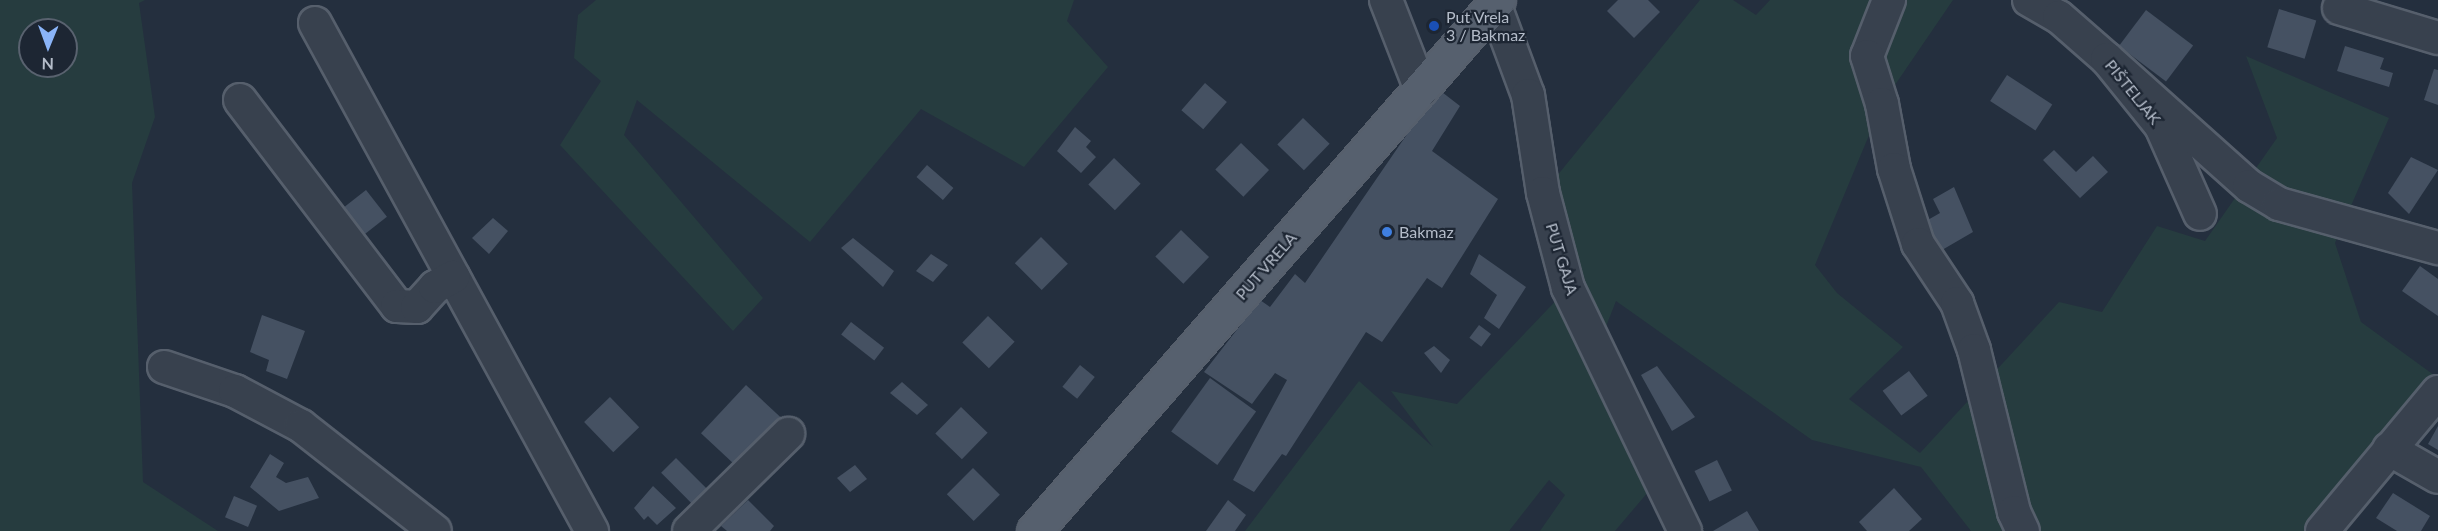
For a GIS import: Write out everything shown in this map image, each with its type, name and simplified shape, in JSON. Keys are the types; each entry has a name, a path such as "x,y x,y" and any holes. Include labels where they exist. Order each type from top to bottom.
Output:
{"main road":[{"name":"PUT VRELA","path":"1034,531 1496,3"}],"street":[{"path":"1386,0 1421,90"},
{"path":"1889,0 1867,56 1882,105 1894,169 1918,244 1964,322 2014,512 2023,531"},
{"name":"PIŠTELJAK","path":"2029,0 2059,17 2107,59 2161,126 2200,214"},
{"name":"PUT GAJA","path":"1496,3 1528,94 1543,193 1568,288 1685,531"},
{"path":"2338,8 2438,38"},
{"path":"315,23 592,531"},
{"path":"2107,59 2249,186 2279,204 2438,248"},
{"path":"240,100 397,306 417,307 435,287 453,277"},
{"path":"164,367 235,391 301,426 435,531"},
{"path":"2322,531 2438,392"},
{"path":"689,531 788,434"},
{"path":"2389,449 2438,477"}],"green space":[{"path":"0,0 145,0 139,3 155,117 132,183 143,482 218,531 0,531"},
{"path":"596,0 1074,0 1067,21 1108,67 1024,167 921,109 810,242 637,100 624,135 763,298 733,331 560,145 601,81 574,58 578,15"},
{"path":"1700,0 1733,0 1756,15 1770,0 1953,0 1882,104 1815,265 1837,293 1903,347 1849,399 1920,453 2059,302 2102,312 2157,226 2205,241 2277,138 2246,56 2389,118 2335,243 2361,322 2438,378 2322,531 1971,531 1921,467 1812,440 1616,301 1605,329 1660,478 1615,531 1540,531 1565,495 1549,480 1509,531 1245,531 1359,381 1433,447 1391,391 1457,404 1568,288 1543,193"}],"building":[{"path":"1618,0 1648,0 1660,12 1634,38 1607,11"},
{"path":"2279,9 2316,20 2305,59 2267,47"},
{"path":"2146,10 2193,46 2166,81 2119,46"},
{"path":"2345,46 2384,58 2380,69 2393,73 2389,87 2337,71"},
{"path":"2434,69 2438,70 2438,105 2424,100"},
{"path":"2007,75 2052,104 2035,130 1990,101"},
{"path":"1205,83 1227,102 1203,129 1181,110"},
{"name":"Bakmaz","path":"1438,89 1460,106 1432,151 1498,199 1442,288 1427,278 1382,342 1366,332 1286,456 1282,454 1254,492 1233,480 1287,380 1275,373 1252,404 1204,372 1260,300 1270,307 1295,274 1305,283"},
{"path":"1303,118 1330,144 1304,170 1277,145"},
{"path":"1075,127 1091,141 1086,147 1096,157 1081,173 1057,151"},
{"path":"1241,143 1269,170 1243,197 1215,170"},
{"path":"2054,150 2076,172 2093,156 2108,172 2080,198 2043,160"},
{"path":"2411,157 2438,170 2409,214 2388,193"},
{"path":"1114,158 1141,184 1115,210 1088,185"},
{"path":"927,165 953,188 943,200 917,177"},
{"path":"1954,187 1973,232 1942,250 1926,221 1940,213 1933,199"},
{"path":"366,190 387,217 357,240 336,213"},
{"path":"493,218 508,231 489,254 472,238"},
{"path":"1181,230 1209,257 1183,284 1155,257"},
{"path":"1041,237 1068,264 1042,290 1015,263"},
{"path":"853,238 894,271 883,287 841,248"},
{"path":"931,254 948,265 933,282 916,271"},
{"path":"1479,254 1526,287 1499,329 1484,318 1497,295 1470,274"},
{"path":"2420,266 2438,279 2438,316 2402,291"},
{"path":"262,315 305,331 287,379 266,371 269,360 250,352"},
{"path":"988,316 1015,342 989,368 962,343"},
{"path":"851,322 884,348 874,360 841,335"},
{"path":"1479,325 1491,334 1481,347 1469,338"},
{"path":"1434,346 1450,360 1441,373 1424,353"},
{"path":"1080,365 1095,377 1077,399 1062,387"},
{"path":"1657,366 1695,417 1672,431 1641,375"},
{"path":"1909,371 1928,396 1901,416 1883,391"},
{"path":"1210,378 1256,412 1217,465 1171,431"},
{"path":"902,382 928,405 917,415 890,393"},
{"path":"746,385 783,420 738,468 701,433"},
{"path":"610,397 639,427 613,452 584,422"},
{"path":"961,407 988,433 962,459 935,434"},
{"path":"2438,426 2438,450 2428,444"},
{"path":"270,454 284,463 276,477 286,483 308,477 319,498 279,511 250,487"},
{"path":"676,458 707,489 692,504 661,473"},
{"path":"1717,460 1732,491 1709,502 1695,471"},
{"path":"855,465 867,479 850,492 837,478"},
{"path":"973,468 1000,495 974,521 947,494"},
{"path":"653,486 676,508 657,525 648,516 644,520 634,508"},
{"path":"1894,488 1922,519 1909,531 1867,531 1859,522"},
{"path":"2393,493 2430,516 2421,531 2397,531 2376,518"},
{"path":"234,496 257,506 248,527 225,517"},
{"path":"748,500 774,526 770,531 727,531 721,526"},
{"path":"1228,500 1246,515 1235,531 1206,531"},
{"path":"1747,511 1759,531 1713,531"}],"place":[{"name":"Put Vrela 3 / Bakmaz","path":"1434,26"},
{"name":"Bakmaz","path":"1387,232"}]}
